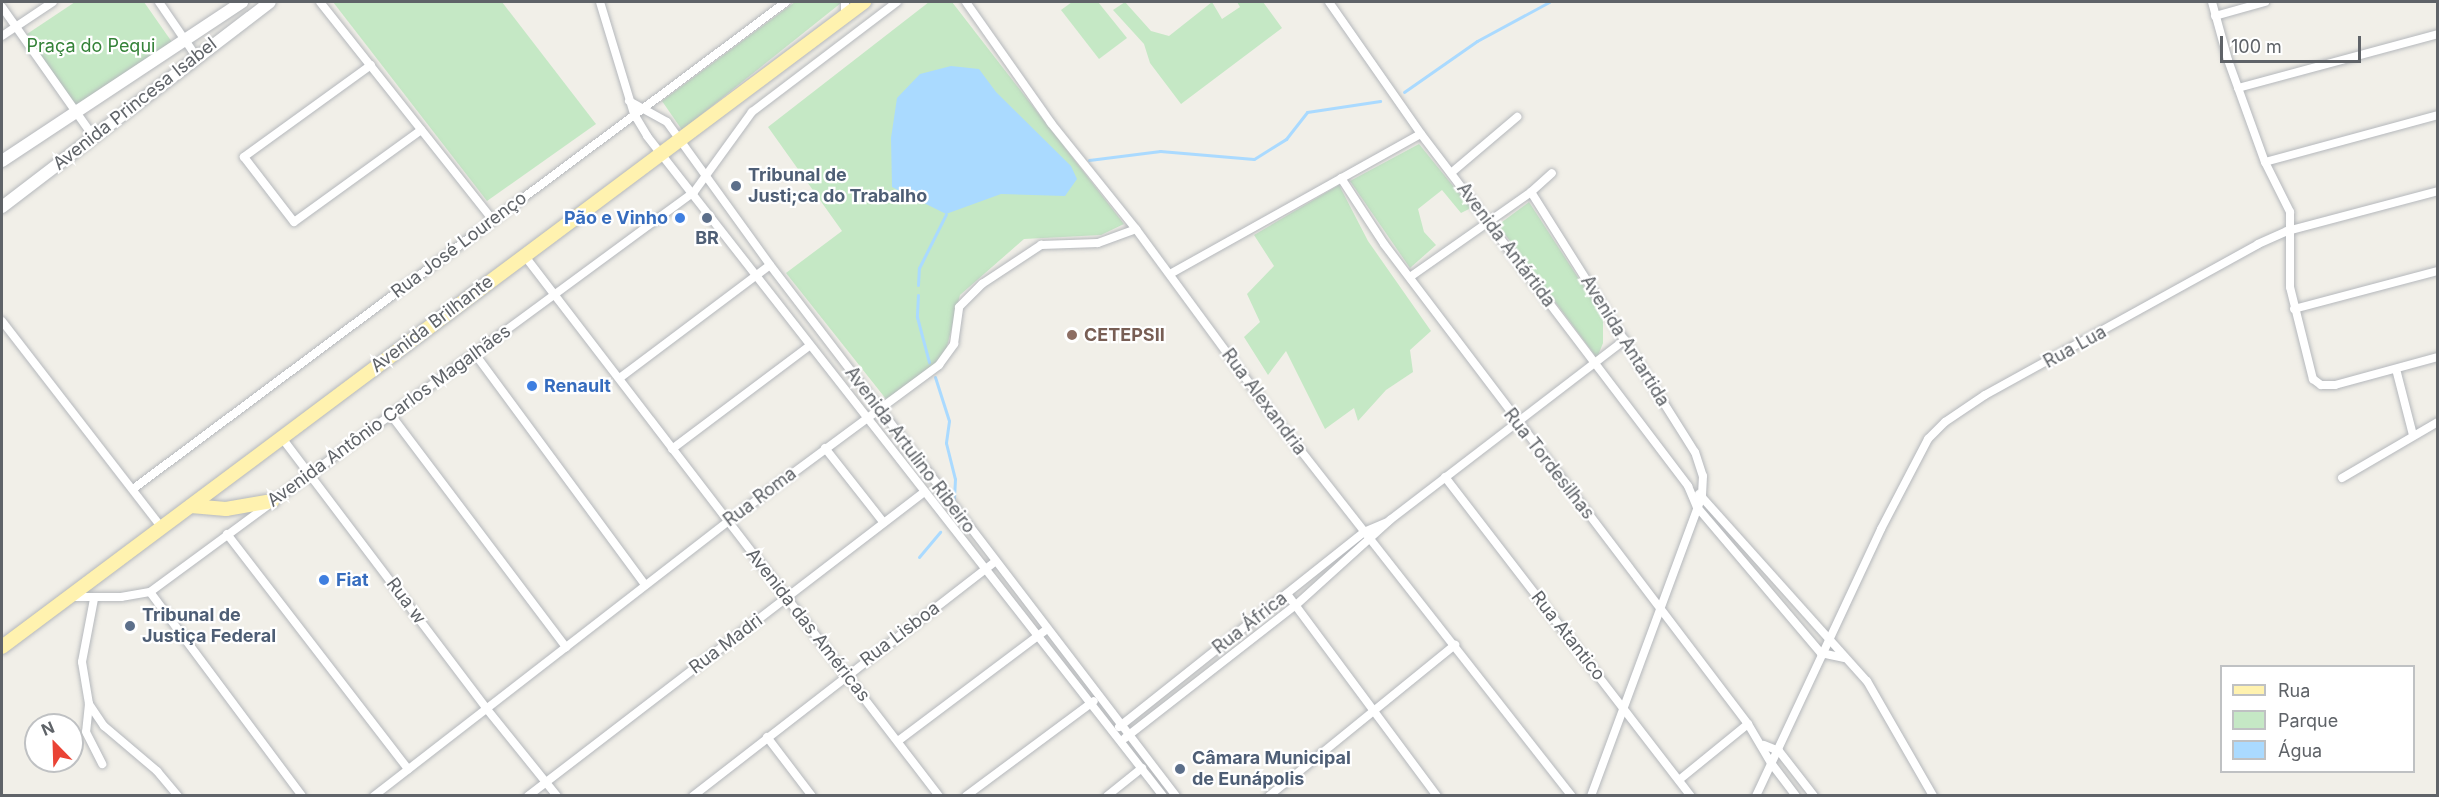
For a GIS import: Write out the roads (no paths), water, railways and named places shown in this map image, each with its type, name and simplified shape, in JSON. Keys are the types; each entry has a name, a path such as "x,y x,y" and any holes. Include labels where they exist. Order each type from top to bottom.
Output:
{"main road":[{"name":"Avenida Princesa Isabel","path":"2,161 242,2"},
{"name":"Avenida Princesa Isabel","path":"2,207 196,56 254,6 270,2"},
{"name":"Avenida Brilhante","path":"2,646 660,154 845,8 864,2"},
{"path":"191,506 226,509 272,501"}],"street":[{"path":"2,36 53,2"},
{"path":"159,2 196,56"},
{"path":"320,2 493,220"},
{"name":"Avenida Artulino Ribeiro","path":"600,2 634,114 660,154 694,192 864,419 1163,795"},
{"name":"Rua José Lourenço","path":"133,489 783,2"},
{"path":"694,192 752,112 897,2"},
{"name":"Rua Alexandria","path":"966,2 1051,123 1136,229 1364,532 1572,795"},
{"name":"Avenida Antártida","path":"1329,2 1421,134 1490,221 1688,486 1697,507 1821,653"},
{"path":"2212,2 2238,88 2265,162 2290,212 2288,231 2294,309 2309,373 2321,385 2336,386 2438,357"},
{"path":"2215,16 2265,2"},
{"path":"2,7 93,136"},
{"path":"2238,88 2438,34"},
{"path":"371,65 244,157 294,222 421,130"},
{"name":"Avenida Artulino Ribeiro","path":"629,101 644,106 668,122 704,176 770,265 995,562 1176,795"},
{"path":"2265,162 2438,115"},
{"path":"1451,172 1517,117"},
{"path":"1170,274 1421,134"},
{"path":"1410,277 1532,192 1552,173"},
{"name":"Rua Tordesilhas","path":"1341,178 1410,277 1517,422 1764,745 1771,763 1796,795"},
{"name":"Rua Lua","path":"1756,795 1771,763 1779,752 1821,653 1928,439 1945,422 1985,395 2288,231 2438,191"},
{"name":"Avenida Antônio Carlos Magalhães","path":"68,596 94,599 150,592 694,192"},
{"name":"Avenida Antartida","path":"1532,192 1695,452 1703,476 1702,496"},
{"name":"Rua Roma","path":"374,795 948,355 954,345 955,317 965,298 1022,254 1054,242 1098,243 1136,229"},
{"name":"Avenida das Américas","path":"524,255 621,377 672,449 939,795"},
{"path":"621,377 770,265"},
{"path":"2294,309 2438,271"},
{"path":"2,321 161,527"},
{"name":"Rua África","path":"1121,741 1296,605 1371,541 1390,520 1596,364 1624,340"},
{"path":"672,449 809,346"},
{"path":"475,354 645,585"},
{"path":"2396,369 2413,435"},
{"path":"392,415 566,647"},
{"path":"2342,478 2438,422"},
{"name":"Rua w","path":"282,438 486,708 557,795"},
{"path":"825,448 884,523"},
{"name":"Rua Atantico","path":"1445,477 1691,795"},
{"name":"Avenida Antártida","path":"1688,486 1702,496 1830,639 1874,692 1933,795"},
{"name":"Rua Madri","path":"528,795 924,492"},
{"path":"1591,795 1625,708 1659,606 1702,496"},
{"name":"Rua África","path":"1113,731 1364,532 1390,520"},
{"path":"227,534 408,769"},
{"name":"Rua Lisboa","path":"693,795 995,562"},
{"path":"150,592 302,795"},
{"path":"1287,594 1375,709 1432,794"},
{"path":"94,599 82,662 89,704 86,732 102,764"},
{"path":"898,741 1047,629"},
{"path":"1269,795 1455,645"},
{"path":"1821,653 1844,658"},
{"path":"966,795 1100,696"},
{"path":"89,704 111,733 168,783 178,795"},
{"path":"1679,780 1748,724"},
{"path":"768,737 812,795"},
{"name":"Rua Tordesilhas","path":"1764,745 1779,752 1814,795"},
{"path":"1107,795 1142,768"}],"water":[{"path":"951,66 979,69 996,92 1071,166 1077,179 1065,196 1001,194 946,214 892,187 891,138 897,98 920,74"}],"waterway":[{"path":"1404,92 1477,41 1549,2"},
{"path":"1089,160 1160,151 1254,159 1286,139 1307,112 1380,101"},
{"path":"918,285 919,268 946,214"},
{"path":"918,295 917,317 929,362"},
{"path":"935,377 949,421 946,443 955,479 954,500"},
{"path":"919,557 940,532"}],"place":[{"name":"Tribunal de Justi;ca do Trabalho","path":"736,186"},
{"name":"Pão e Vinho","path":"680,218"},
{"name":"BR","path":"707,218"},
{"name":"CETEPSII","path":"1072,335"},
{"name":"Renault","path":"532,386"},
{"name":"Fiat","path":"324,580"},
{"name":"Tribunal de Justiça Federal","path":"130,626"},
{"name":"Câmara Municipal de Eunápolis","path":"1180,769"}],"park label":[{"name":"Praça do Pequi","path":"91,46"}]}
